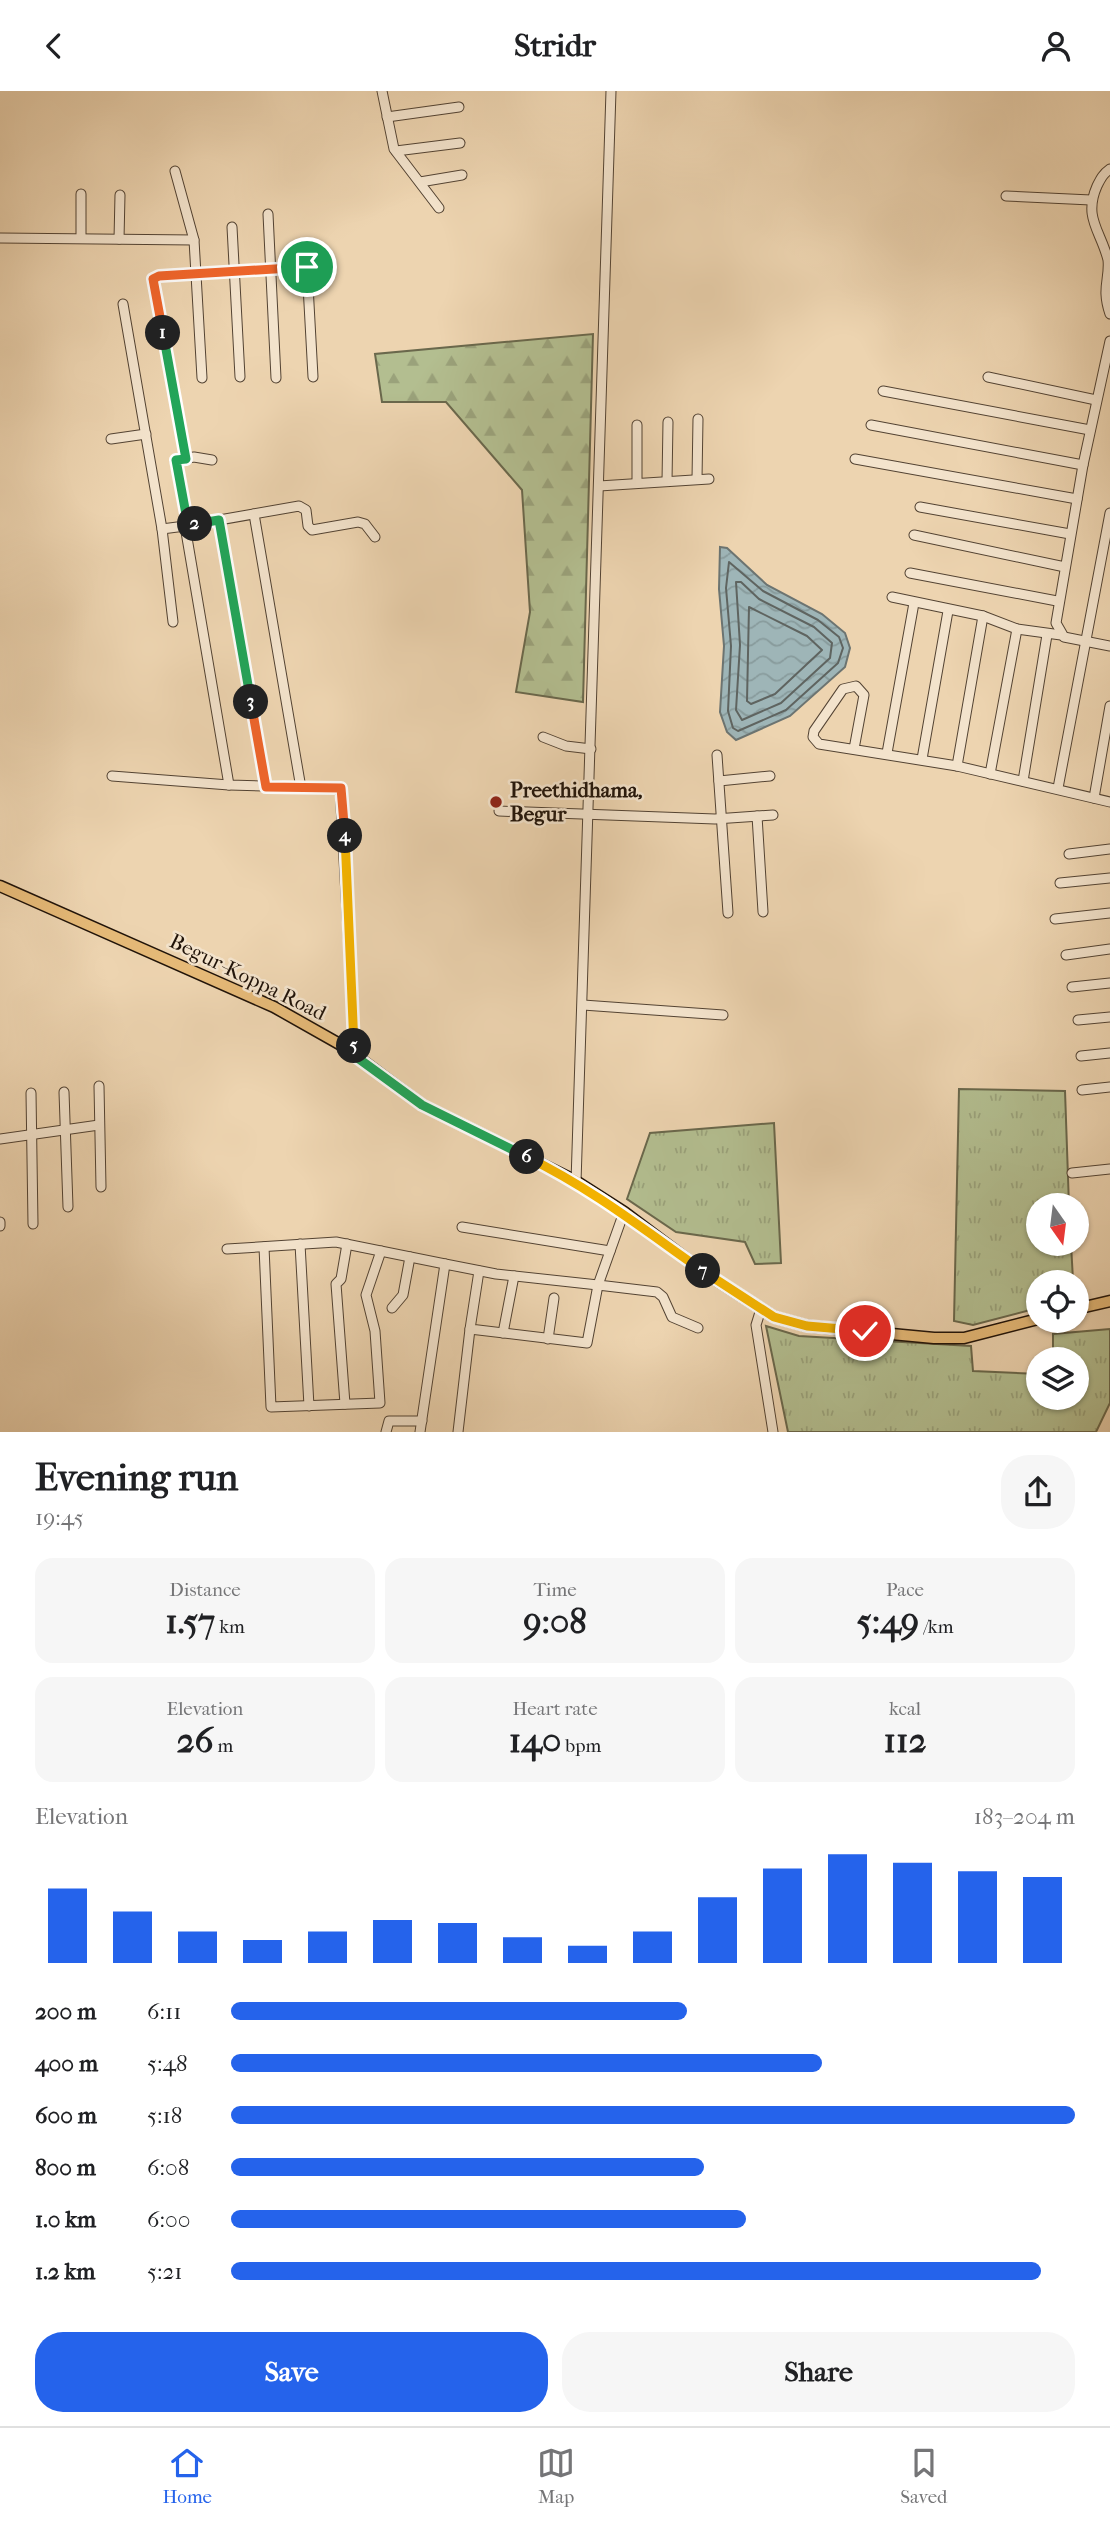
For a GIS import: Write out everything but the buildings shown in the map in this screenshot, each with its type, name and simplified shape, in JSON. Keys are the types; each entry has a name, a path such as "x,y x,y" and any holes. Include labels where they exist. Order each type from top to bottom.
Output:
{"main road":[{"name":"Begur-Koppa Road","path":"0,885 274,1007 355,1056 422,1105 576,1182 624,1212 701,1270 774,1317 807,1326 934,1338 964,1338 1026,1322"},
{"path":"1089,1306 1110,1301"}],"street":[{"path":"382,91 397,151 439,208"},
{"path":"576,1182 599,486 604,217 611,91"},
{"path":"387,117 459,107"},
{"path":"397,151 460,143"},
{"path":"1110,169 1102,175 1091,200 1094,226 1108,260 1104,295 1110,314"},
{"path":"175,171 194,240 202,378"},
{"path":"419,181 462,175"},
{"path":"81,194 82,239"},
{"path":"119,239 120,195"},
{"path":"1006,196 1091,200"},
{"path":"268,214 276,379"},
{"path":"232,227 240,377"},
{"path":"0,237 194,240"},
{"path":"186,459 153,279 159,276 327,265"},
{"path":"307,267 313,377"},
{"path":"123,304 162,529 173,622"},
{"path":"1061,635 1056,623 1057,601 1110,341"},
{"path":"988,377 1096,400"},
{"path":"883,391 1090,430"},
{"path":"697,479 698,419"},
{"path":"667,481 668,422"},
{"path":"636,483 637,425"},
{"path":"871,425 1083,465"},
{"path":"111,439 146,434"},
{"path":"855,459 1077,499"},
{"path":"212,460 176,460 229,785"},
{"path":"599,486 709,479"},
{"path":"162,529 299,506 306,510 308,526 312,530 362,523 375,537"},
{"path":"920,507 1070,534"},
{"path":"1058,788 1110,513"},
{"path":"254,514 301,788"},
{"path":"219,520 266,787"},
{"path":"914,535 1065,567"},
{"path":"910,573 1057,601"},
{"path":"891,597 948,611 983,616 1017,629 1110,646"},
{"path":"887,753 914,603"},
{"path":"922,759 948,611"},
{"path":"957,766 983,616"},
{"path":"990,774 1017,629"},
{"path":"1023,781 1047,635"},
{"path":"854,749 864,695 856,686 849,686 842,689 813,737 819,744 922,759 1110,802"},
{"path":"1094,798 1110,706"},
{"path":"543,737 558,744 591,748"},
{"path":"717,755 728,913"},
{"path":"112,776 266,787 338,787 343,793 355,1056"},
{"path":"719,781 769,776"},
{"path":"499,811 722,819 772,815"},
{"path":"757,816 764,912"},
{"path":"1069,854 1110,849"},
{"path":"1060,883 1110,878"},
{"path":"1055,919 1110,913"},
{"path":"1066,955 1110,949"},
{"path":"1072,987 1110,983"},
{"path":"583,1005 723,1015"},
{"path":"1078,1020 1110,1017"},
{"path":"1081,1056 1110,1053"},
{"path":"99,1086 101,1187"},
{"path":"1082,1090 1110,1087"},
{"path":"64,1092 68,1207"},
{"path":"31,1093 33,1224"},
{"path":"0,1139 99,1125"},
{"path":"1072,1173 1110,1168"},
{"path":"470,1329 587,1343 598,1286 624,1212"},
{"path":"462,1227 610,1251"},
{"path":"300,1244 309,1406"},
{"path":"345,1404 336,1284 341,1279 347,1244"},
{"path":"226,1249 347,1244 479,1271 657,1292 663,1297 672,1317 698,1328"},
{"path":"264,1247 271,1407 380,1403 375,1331 366,1294 381,1251"},
{"path":"392,1308 403,1296 410,1257"},
{"path":"420,1432 445,1264"},
{"path":"457,1432 479,1271"},
{"path":"503,1333 514,1276"},
{"path":"548,1339 554,1298"},
{"path":"761,1309 756,1325 773,1432"},
{"path":"386,1432 389,1421 394,1419 422,1421"}],"green space":[{"path":"593,334 583,702 516,692 530,612 522,490 446,402 382,402 375,354"},
{"path":"959,1089 1065,1091 1069,1193 1026,1193 1026,1257 1072,1257 1072,1270 1026,1270 1026,1311 973,1325 954,1321"},
{"path":"774,1123 781,1263 755,1264 745,1242 676,1232 627,1199 650,1133"},
{"path":"766,1326 799,1336 971,1346 973,1371 1026,1373 1026,1410 1089,1410 1089,1347 1053,1347 1053,1334 1089,1333 1089,1331 1110,1329 1110,1403 1096,1432 788,1432"}],"water":[{"path":"720,547 727,548 767,585 822,614 845,633 850,648 845,667 790,716 736,740 727,732 720,712 724,646 719,589"}],"place":[{"name":"Preethidhama, Begur","path":"496,802"}],"route":[{"path":"307,267 159,276 153,279 186,459 176,460 188,525 219,520 266,787 338,787 343,793 355,1056 422,1105 574,1180 624,1212 701,1270 774,1317 807,1326 865,1331"}]}
